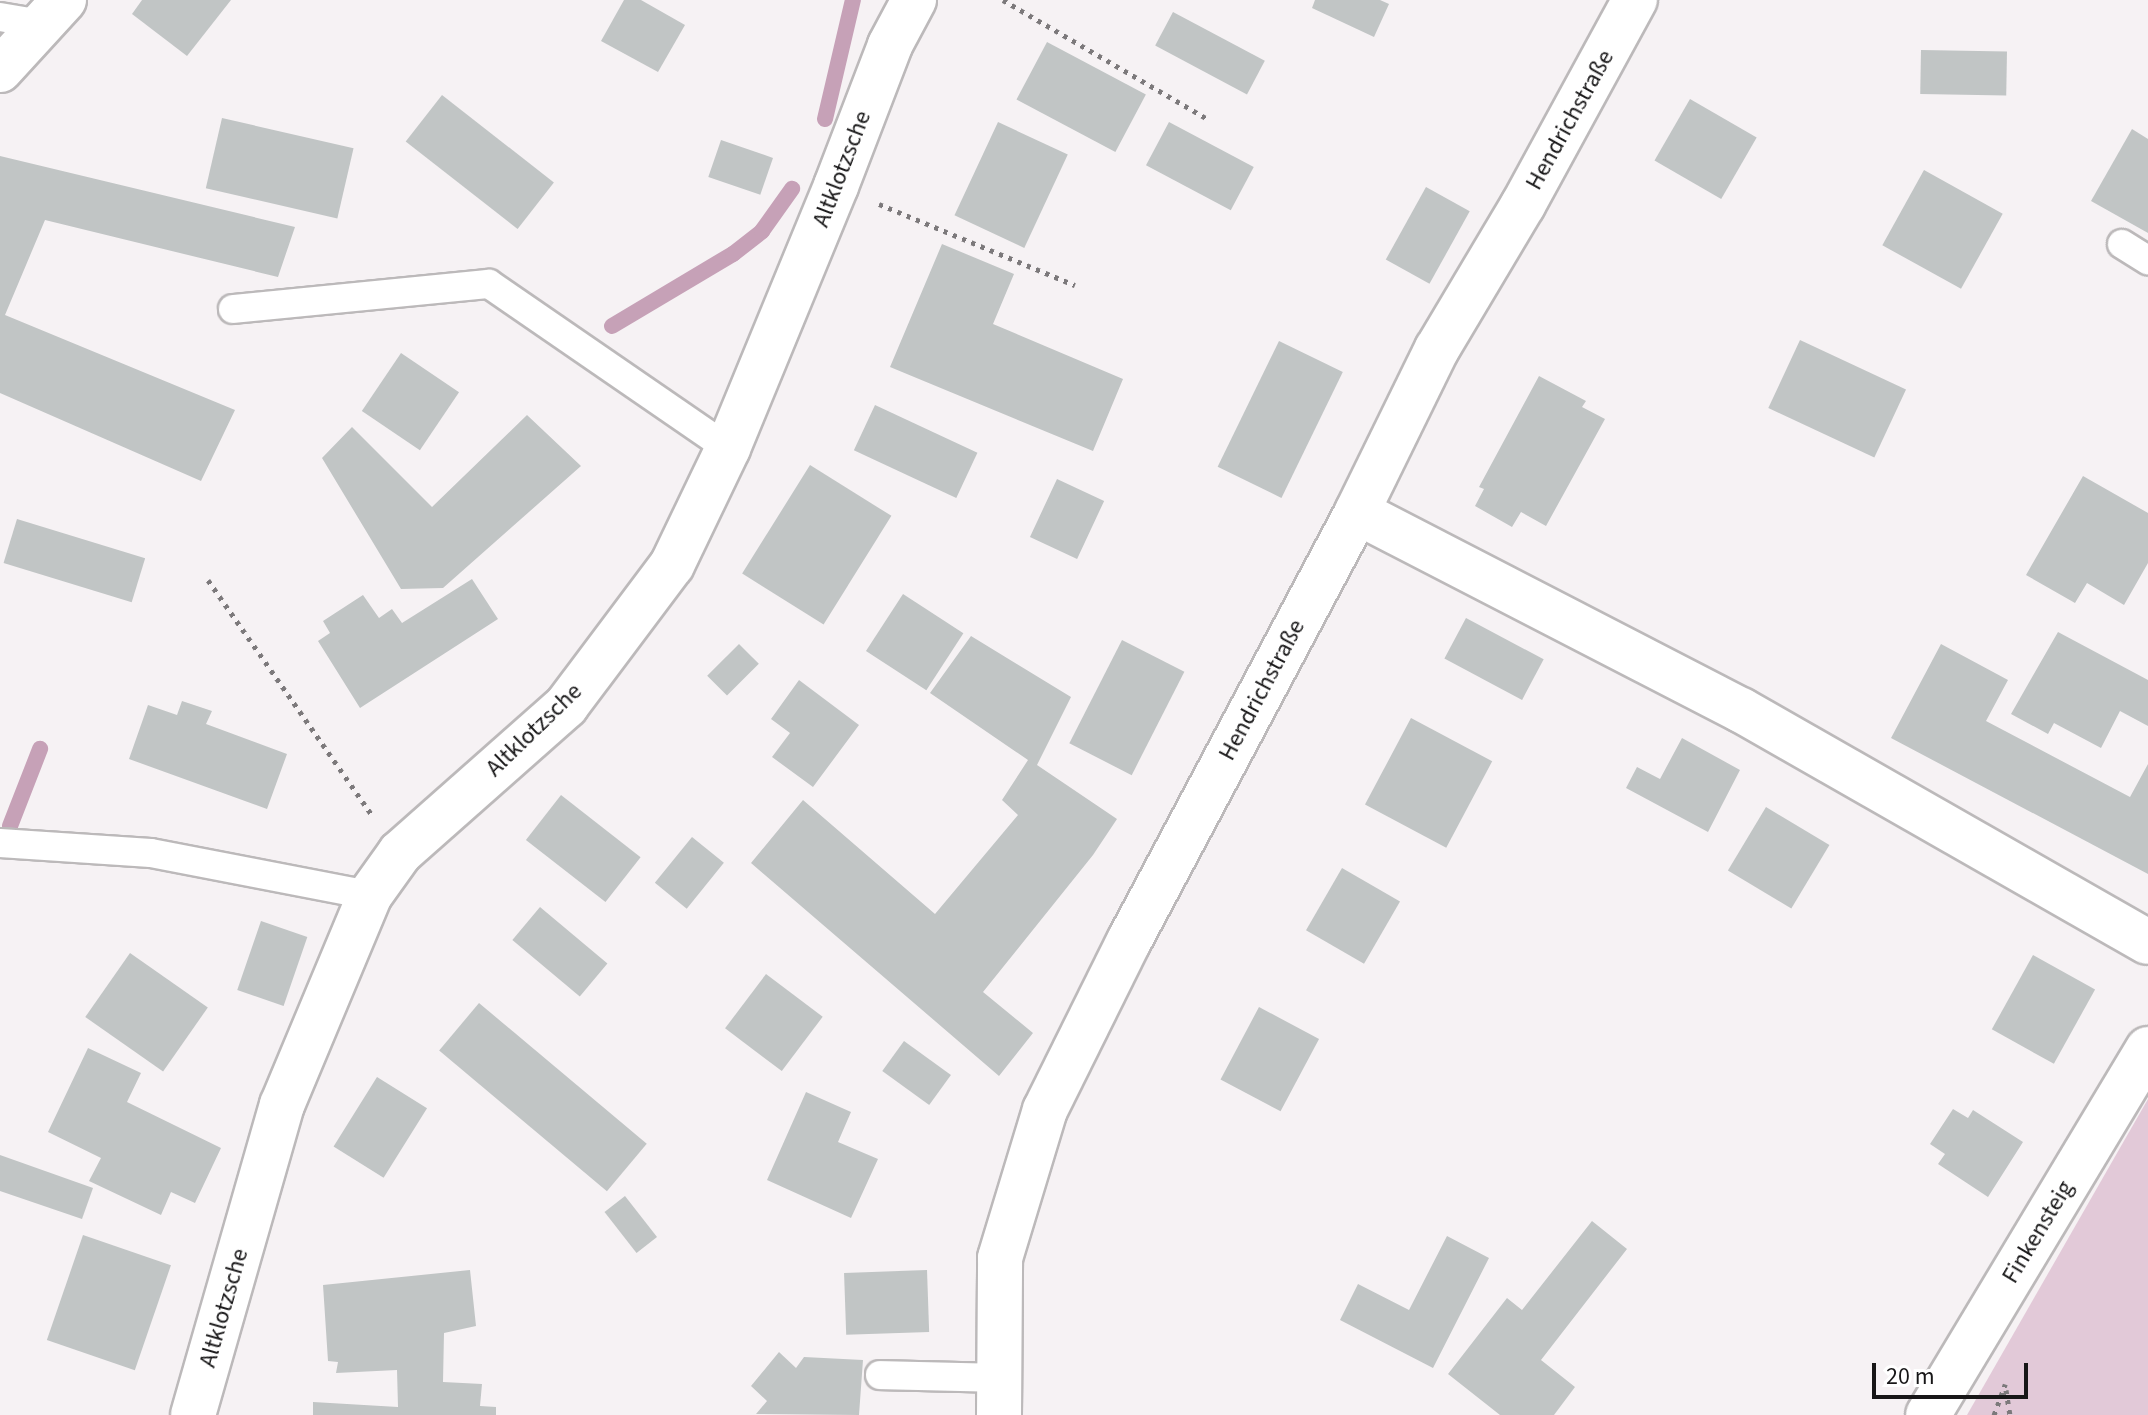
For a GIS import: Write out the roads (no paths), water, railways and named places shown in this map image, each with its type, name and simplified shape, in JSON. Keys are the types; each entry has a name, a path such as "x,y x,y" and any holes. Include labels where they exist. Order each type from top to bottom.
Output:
{"street":[{"name":"Altklotzsche","path":"193,1415 282,1105 370,895 400,853 566,706 672,565 728,448 836,186 890,45 914,0"},
{"name":"Hendrichstraße","path":"999,1396 1000,1258 1045,1110 1136,927 1357,512 1437,349 1537,179 1635,0"},
{"path":"0,70 35,14"},
{"path":"1357,512 1741,710 2148,942"},
{"name":"Finkensteig","path":"1928,1415 2148,1049"}],"lane":[{"path":"2122,244 2148,260"},
{"path":"233,309 489,284 728,448"},
{"path":"0,843 151,853 370,895"},
{"path":"880,1375 999,1396"}],"waterway":[{"path":"825,119 853,0"},
{"path":"612,326 733,254 762,231 792,189"},
{"path":"10,826 40,749"}]}
